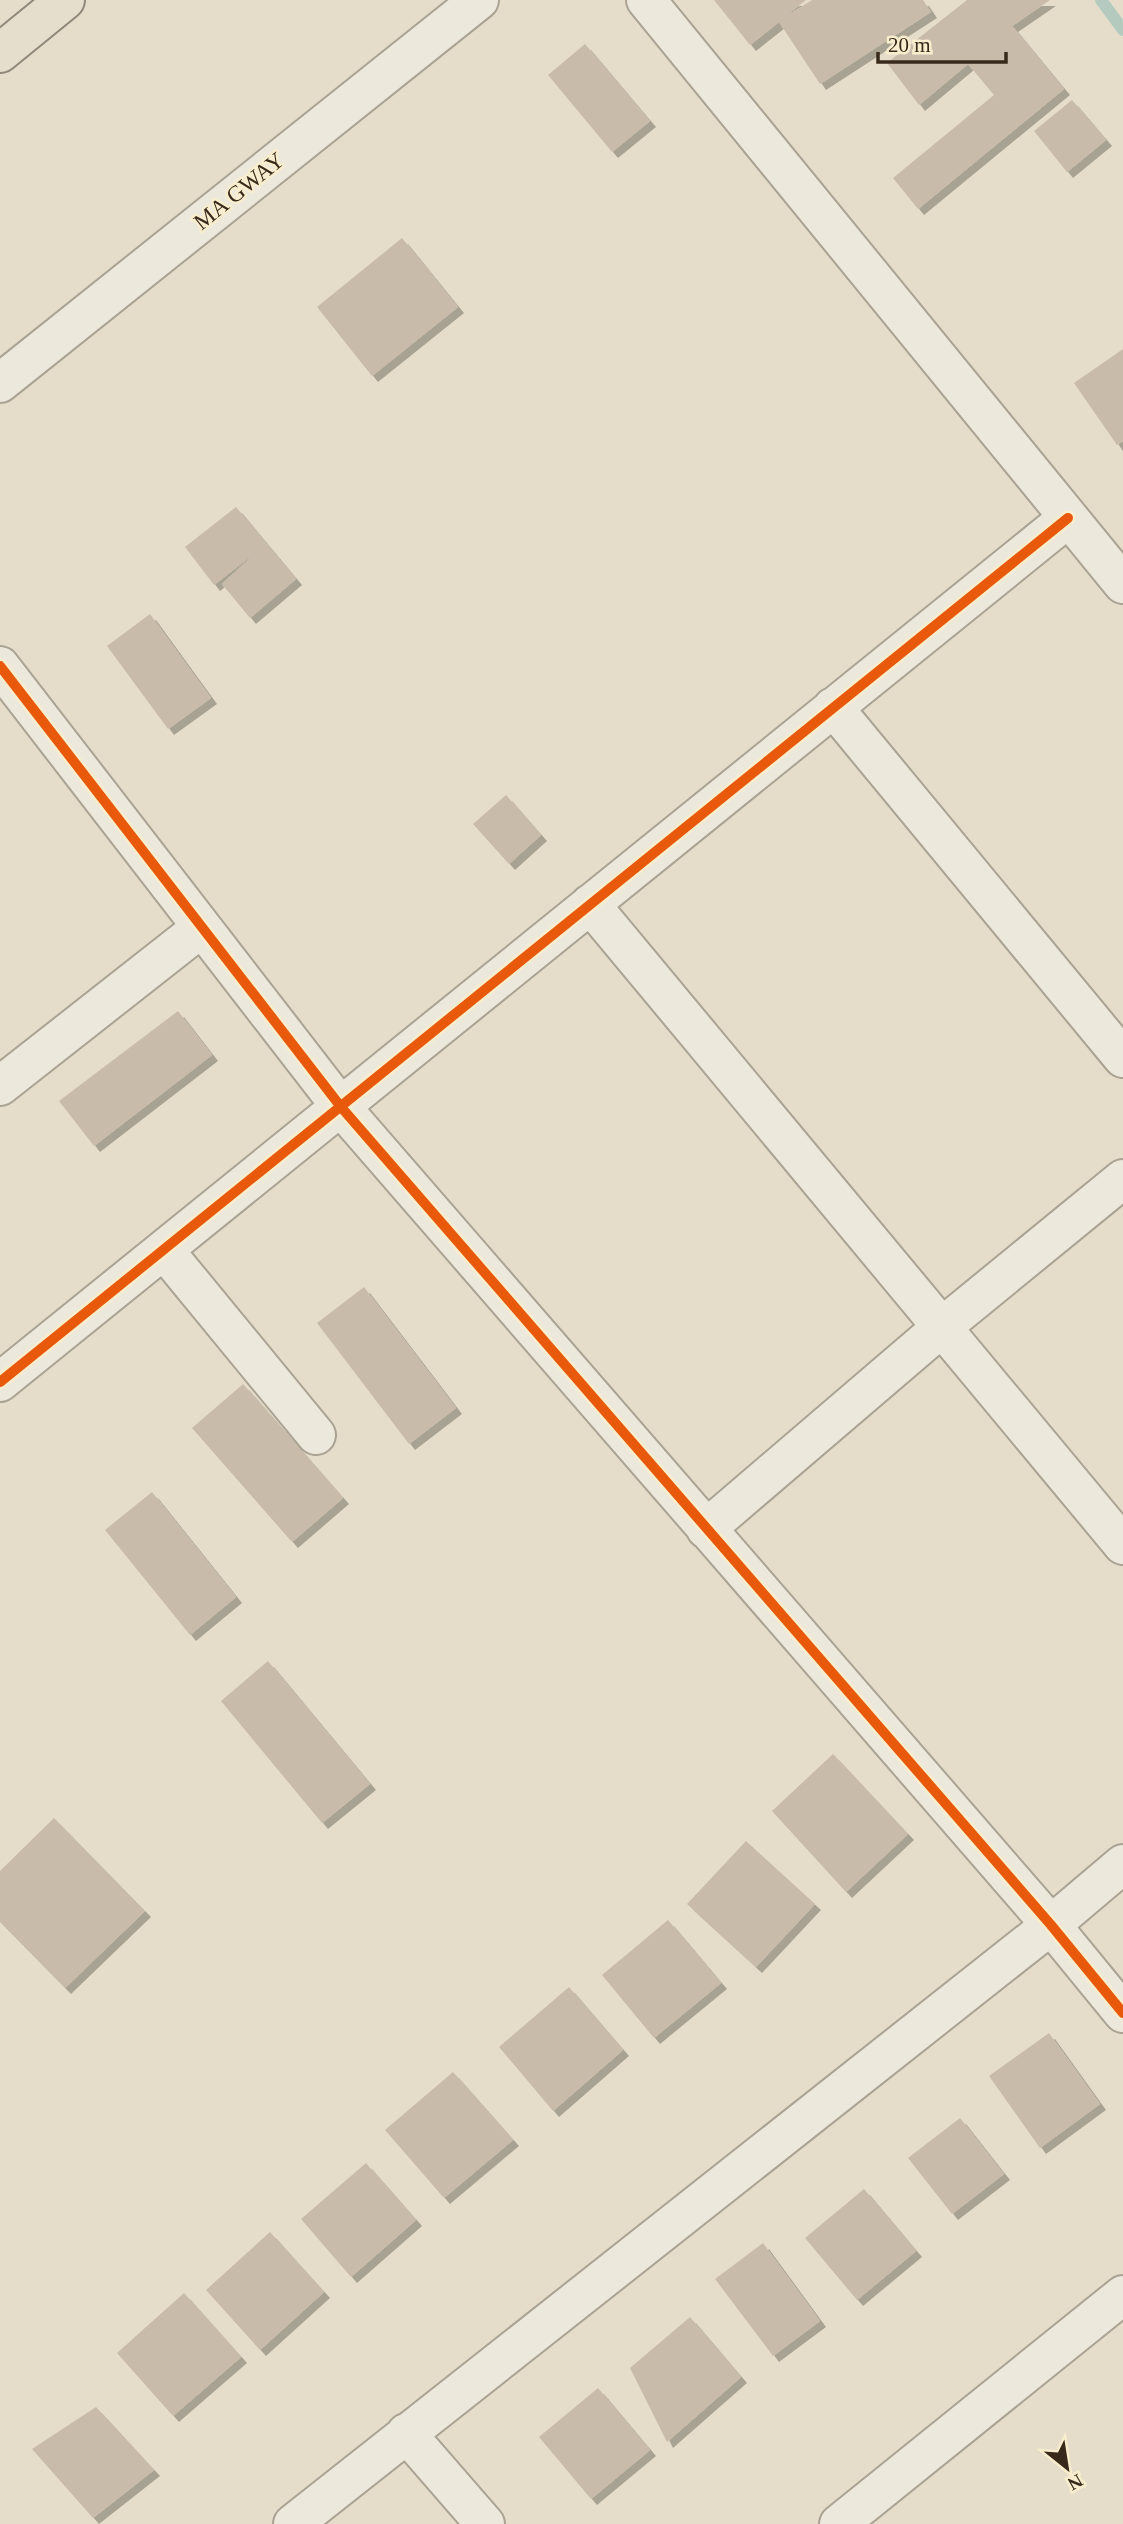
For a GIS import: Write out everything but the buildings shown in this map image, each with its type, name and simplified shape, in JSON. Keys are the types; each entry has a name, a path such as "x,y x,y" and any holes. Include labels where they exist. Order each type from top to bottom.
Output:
{"main road":[{"path":"0,53 57,2"}],"street":[{"name":"MA GWAY","path":"0,383 479,0"},
{"path":"646,0 1123,584"},
{"path":"0,1382 1068,518"},
{"path":"0,666 341,1107 1051,1925 1123,2013"},
{"path":"833,708 1123,1058"},
{"path":"590,904 1123,1545"},
{"path":"0,1086 201,928"},
{"path":"706,1529 942,1327 1123,1179"},
{"path":"164,1250 316,1435"},
{"path":"293,2524 1051,1925 1123,1864"},
{"path":"839,2524 1123,2295"},
{"path":"406,2433 485,2524"}],"waterway":[{"path":"1101,0 1123,30"}],"cycle path":[{"path":"0,1382 1068,518"},
{"path":"0,666 341,1107 1051,1925 1123,2013"}]}
